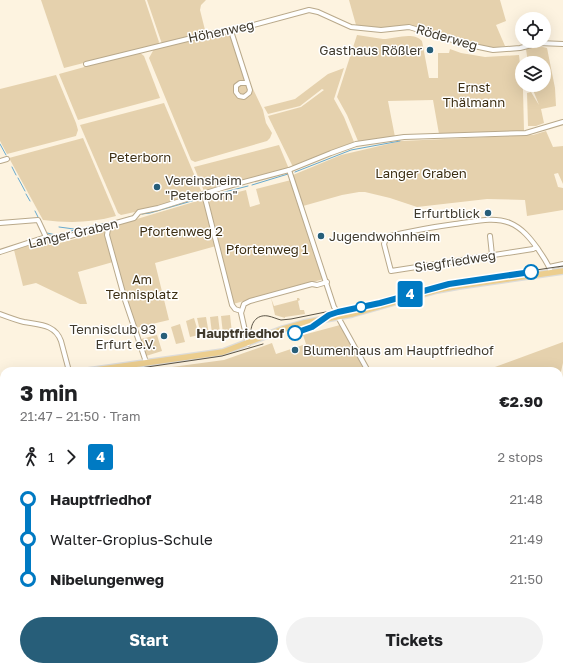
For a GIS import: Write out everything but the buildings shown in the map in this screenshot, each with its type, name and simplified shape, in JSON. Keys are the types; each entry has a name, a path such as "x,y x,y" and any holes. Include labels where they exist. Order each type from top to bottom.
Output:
{"main road":[{"path":"114,367 213,354 248,344 299,324 352,314 445,288 550,270 563,271"}],"street":[{"name":"Höhenweg","path":"86,64 208,34 231,31 309,10 318,12 355,27"},
{"name":"Röderweg","path":"355,27 381,30 409,27 469,45 493,50 520,48 539,43 563,44"},
{"path":"231,31 247,83"},
{"name":"Langer Graben","path":"0,252 46,237 58,239 90,232 134,218 139,212 289,170 331,152 356,144 404,137 526,133 563,122"},
{"path":"0,161 7,159"},
{"path":"289,170 336,310 340,313 352,314"},
{"path":"204,194 232,305 235,309 241,311"},
{"name":"Siegfriedweg","path":"490,219 508,222 519,227 536,247 533,249 391,272 384,244 390,236 424,228 490,219"},
{"path":"0,223 38,220 46,237"},
{"path":"118,222 108,229 107,235 125,300 146,362"},
{"path":"490,236 492,255"},
{"path":"536,247 550,270 563,264"},
{"path":"248,344 242,323 241,311 244,304 312,284 317,285 327,282"},
{"path":"0,314 16,320 50,327 54,330 60,336 62,341 68,367"},
{"path":"338,317 366,367"}],"green space":[{"path":"41,0 145,0 159,42 158,44 64,68"},
{"path":"147,0 206,0 201,5 200,10 206,34 162,44"},
{"name":"Ernst Thälmann","path":"349,0 500,0 506,21 496,25 505,46 493,48 468,43 409,25 384,29 356,25"},
{"path":"230,33 248,87 253,89 263,110 266,123 272,133 267,141 195,162 191,160 149,58 154,49 208,35"},
{"name":"Ernst Thälmann","path":"357,35 383,39 404,36 414,36 418,38 422,41 429,78 438,78 438,53 449,53 450,49 461,53 485,57 519,55 515,56 515,92 523,92 524,131 439,134 433,100 388,101 395,137 372,141 358,141 347,115 337,97"},
{"path":"547,48 549,56 527,56 526,49"},
{"path":"139,52 144,56 160,98 78,120 59,74"},
{"path":"344,68 334,99 344,117 354,142 293,167 268,116 301,107 324,90 322,89 300,106 268,114 264,107 295,99 328,74"},
{"path":"551,68 555,88 556,106 541,109 544,123 536,126 528,126 527,93 531,92 539,105 534,92 551,92"},
{"path":"56,75 76,123 78,130 76,136 7,154 0,141 0,89"},
{"name":"Peterborn","path":"164,103 202,193 158,207 121,215 118,213 80,125"},
{"name":"Langer Graben","path":"546,131 553,147 563,146 563,184 558,173 554,174 558,187 563,188 563,210 527,216 525,200 487,199 417,207 365,192 342,195 303,206 293,175 341,155 401,141 533,135"},
{"name":"Peterborn","path":"83,138 116,216 80,222 43,220 9,158"},
{"path":"279,145 289,169 204,191 194,167"},
{"name":"Pfortenweg 1","path":"291,180 324,279 233,304 208,200 246,190 250,207 260,204 256,189"},
{"name":"Pfortenweg 2","path":"204,199 216,246 155,263 169,320 135,328 109,235 109,230 120,224"},
{"path":"105,231 113,262 78,272 87,304 80,304 36,283 23,286 14,250 38,242 51,241 60,243"},
{"path":"271,298 274,306 297,300 297,298 299,298 300,300 298,301 300,310 304,310 305,314 285,318 275,315"},
{"path":"230,315 232,333 223,334 221,316"},
{"path":"218,316 220,333 212,334 210,317"},
{"path":"206,317 209,334 201,335 197,318"},
{"path":"194,318 199,335 190,337 186,321"},
{"path":"180,324 185,342 176,344 171,327"},
{"path":"340,325 363,367 172,367 224,360 272,343 276,354 306,344 303,335"},
{"path":"157,335 162,351 146,356 141,339"},
{"path":"563,342 562,367 495,367"}],"waterway":[{"path":"295,172 351,150 400,141"},
{"path":"0,144 6,155"},
{"path":"12,167 16,175"},
{"path":"252,185 288,174"},
{"path":"18,178 25,191"},
{"path":"209,196 248,186"},
{"path":"26,194 30,201"},
{"path":"142,214 202,198"},
{"path":"35,211 39,219"},
{"path":"123,219 133,216"},
{"path":"45,231 56,235 112,222"},
{"path":"59,227 74,229"}],"tram line":[{"path":"251,334 255,320 264,316 281,320 291,319 380,301 449,283 563,266"},
{"name":"4","path":"295,333 318,324 333,313 380,303 449,284 531,272"},
{"path":"147,367 222,356 263,344"}],"place":[{"name":"Gasthaus Rößler","path":"430,50"},
{"name":"Vereinsheim \"Peterborn\"","path":"157,187"},
{"name":"Erfurtblick","path":"488,213"},
{"name":"Jugendwohnheim","path":"321,236"},
{"name":"Hauptfriedhof","path":"295,333"},
{"name":"Tennisclub 93 Erfurt e.V.","path":"164,336"},
{"name":"Blumenhaus am Hauptfriedhof","path":"295,350"}],"park label":[{"name":"Am Tennisplatz","path":"142,286"}]}
